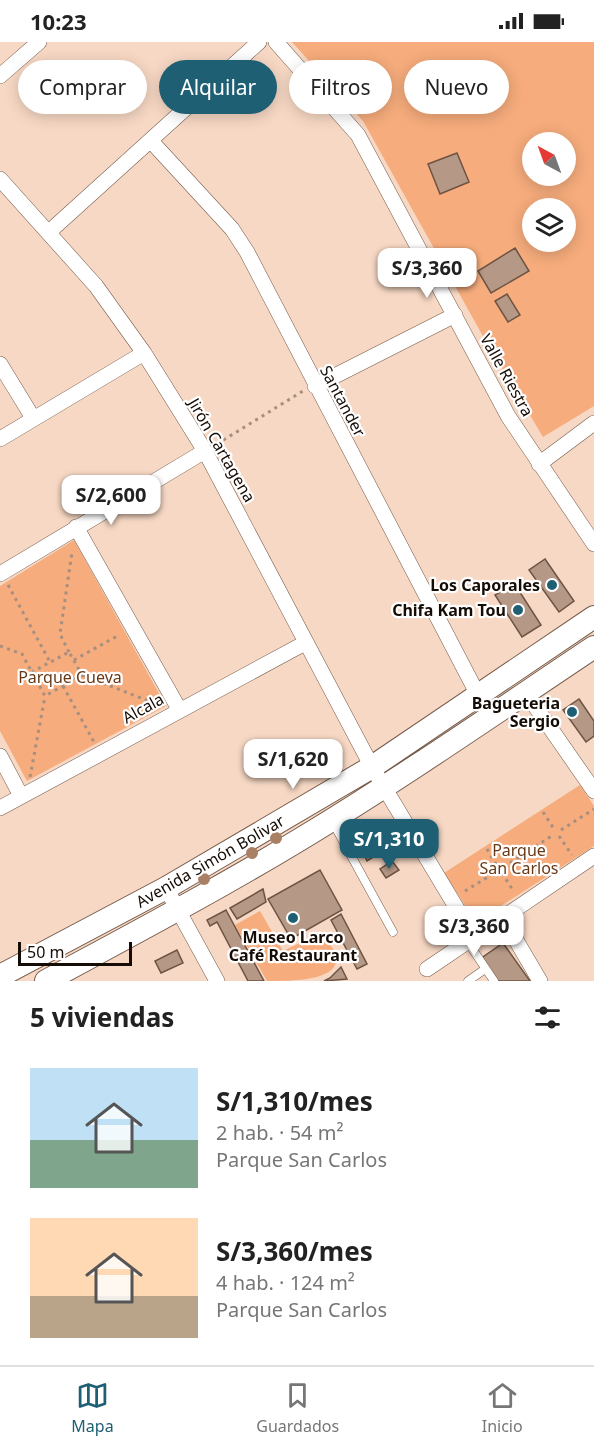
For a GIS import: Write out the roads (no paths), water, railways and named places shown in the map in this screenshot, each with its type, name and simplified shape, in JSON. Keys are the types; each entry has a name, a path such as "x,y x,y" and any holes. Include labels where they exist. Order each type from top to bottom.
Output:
{"main road":[{"name":"Avenida Simón Bolivar","path":"0,976 166,888 372,767 594,617"},
{"name":"Avenida Simón Bolivar","path":"46,981 178,910 384,788 594,647"}],"street":[{"path":"0,76 39,42"},
{"path":"49,232 259,42"},
{"name":"Valle Riestra","path":"276,42 358,135 508,416 594,544"},
{"name":"Santander","path":"151,141 232,229 247,252 478,695"},
{"name":"Jirón Cartagena","path":"0,179 96,285 144,353 205,451 372,767"},
{"path":"315,386 454,315"},
{"path":"0,439 144,353"},
{"path":"0,364 33,418"},
{"path":"539,464 594,423"},
{"path":"1,574 205,451"},
{"path":"76,527 177,710"},
{"name":"Alcala","path":"0,808 177,710 305,643"},
{"path":"526,693 594,791"},
{"path":"0,756 24,795"},
{"path":"372,767 471,939"},
{"path":"427,969 594,856"},
{"path":"166,888 217,981"},
{"path":"503,918 540,981"}],"lane":[{"path":"331,820 393,932"},
{"path":"471,939 485,969 494,981"},
{"path":"468,981 485,969"}],"place":[{"name":"Los Caporales","path":"552,585"},
{"name":"Chifa Kam Tou","path":"518,610"},
{"name":"Bagueteria Sergio","path":"572,712"},
{"name":"Museo Larco Café Restaurant","path":"293,918"}],"park label":[{"name":"Parque Cueva","path":"70,677"},
{"name":"Parque San Carlos","path":"519,859"}]}
